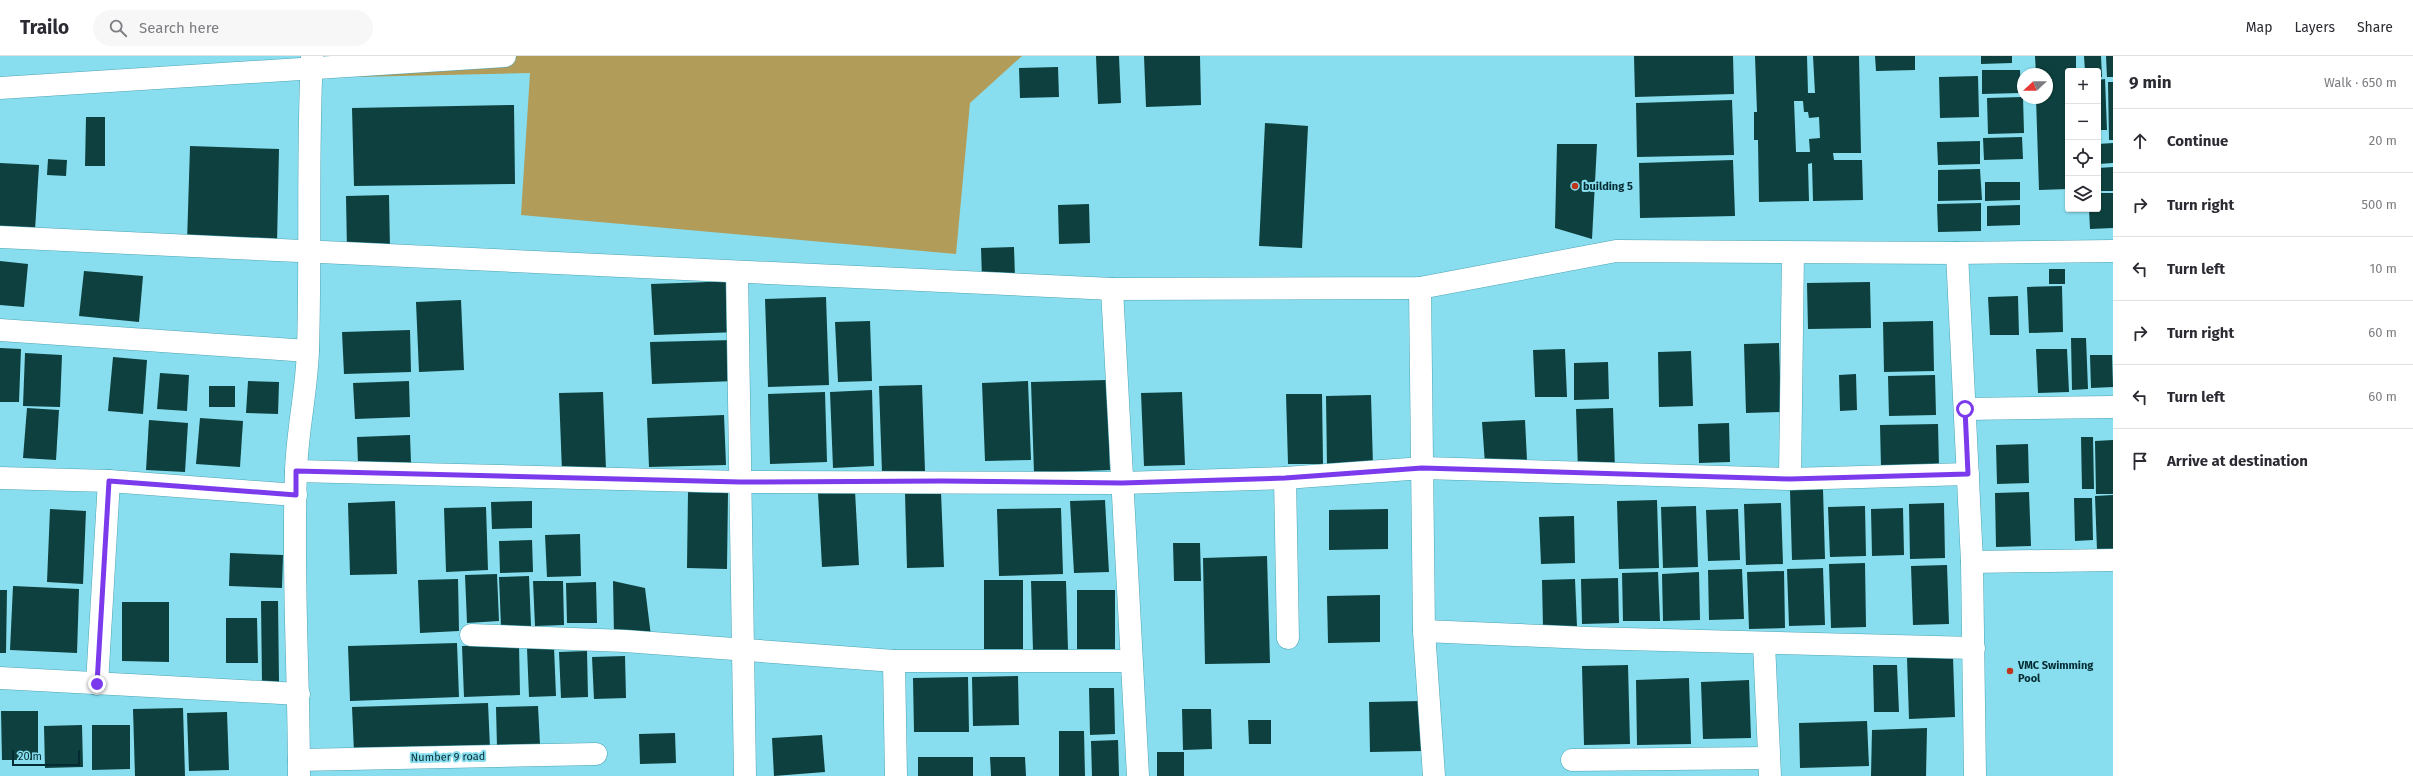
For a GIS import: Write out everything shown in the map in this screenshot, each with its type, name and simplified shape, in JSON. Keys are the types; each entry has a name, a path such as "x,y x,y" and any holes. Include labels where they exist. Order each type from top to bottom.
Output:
{"street":[{"path":"0,88 312,62 505,56"},
{"path":"299,768 299,694 295,633 296,471 308,351 308,252 312,62"},
{"path":"0,238 1112,289 1420,288 1616,251 1793,253 2113,251"},
{"path":"1790,479 1793,253"},
{"path":"1957,253 1972,562 1975,776"},
{"path":"737,272 744,776"},
{"path":"1420,288 1424,631 1434,776"},
{"path":"1112,289 1138,776"},
{"path":"0,330 308,351"},
{"path":"1965,409 2113,407"},
{"path":"296,471 740,482 942,481 1122,483 1285,478 1422,468 1790,479 1968,474"},
{"path":"0,478 109,481 296,495"},
{"path":"1285,478 1288,638"},
{"path":"97,684 109,481"},
{"path":"1972,562 2113,560"},
{"path":"1424,631 1764,643 1974,648"},
{"path":"471,635 625,641 894,661 1131,661"},
{"path":"1572,760 1770,767 1764,643"},
{"path":"894,661 896,776"},
{"path":"0,678 299,694"},
{"name":"Number 9 road","path":"299,768 596,754"}],"shaded area":[{"path":"358,56 1022,56 970,103 956,254 521,215 530,73 356,77"}],"building":[{"path":"1096,56 1119,56 1121,103 1098,104"},
{"path":"1144,56 1200,56 1201,105 1146,107"},
{"path":"1634,56 1733,56 1734,94 1635,97"},
{"path":"1755,56 1807,56 1808,93 1815,93 1813,56 1859,56 1861,153 1833,153 1834,160 1862,160 1863,200 1813,201 1812,163 1808,164 1809,201 1759,202 1758,140 1754,140 1754,112 1757,112","holes":["1794,101 1803,101 1804,112 1808,112 1809,118 1819,117 1820,138 1809,139 1810,152 1796,152"]},
{"path":"1875,56 1915,56 1915,70 1876,71"},
{"path":"1981,56 2012,56 2012,63 1981,64"},
{"path":"2035,56 2076,56 2076,68 2065,68 2065,189 2039,190 2036,104 2053,104 2053,68 2036,68"},
{"path":"2084,56 2101,56 2102,77 2101,68 2085,68"},
{"path":"2106,56 2113,56 2113,77 2107,77"},
{"path":"1058,67 1059,97 1020,98 1019,68"},
{"path":"1982,70 2017,70 2017,93 1982,94"},
{"path":"1978,76 1979,117 1940,118 1939,77"},
{"path":"2105,79 2107,130 2101,130 2101,80"},
{"path":"2108,82 2113,82 2113,140 2109,140"},
{"path":"2017,97 2017,104 2023,104 2024,133 1988,134 1987,98"},
{"path":"1732,100 1734,155 1637,157 1636,103"},
{"path":"514,105 515,184 354,186 352,108"},
{"path":"86,117 105,117 105,166 85,166"},
{"path":"1265,123 1308,126 1302,248 1259,246"},
{"path":"2022,137 2023,159 1984,160 1983,138"},
{"path":"1980,141 1980,164 1938,165 1937,142"},
{"path":"2113,143 2113,163 2101,164 2101,144"},
{"name":"building 5","path":"1557,144 1597,144 1592,239 1555,228"},
{"path":"190,146 279,149 277,244 187,242"},
{"path":"48,159 67,160 66,176 47,175"},
{"path":"1733,160 1735,216 1640,218 1639,163"},
{"path":"0,163 39,165 35,230 0,228"},
{"path":"2113,167 2113,191 2101,191 2101,168"},
{"path":"1980,169 1982,200 1938,201 1938,170"},
{"path":"1985,182 2020,182 2020,200 1985,201"},
{"path":"2101,193 2113,193 2113,228 2090,229 2089,212 2101,212"},
{"path":"389,195 390,250 347,251 346,196"},
{"path":"1981,203 1981,231 1938,232 1937,204"},
{"path":"1089,204 1090,243 1059,244 1058,205"},
{"path":"2020,205 2020,225 1987,226 1987,206"},
{"path":"1014,247 1015,278 982,279 981,248"},
{"path":"0,261 28,264 24,307 0,305"},
{"path":"2049,269 2065,269 2065,284 2049,284"},
{"path":"84,271 143,276 139,322 79,316"},
{"path":"736,281 738,332 654,335 651,284"},
{"path":"1870,282 1871,328 1808,329 1807,283"},
{"path":"2062,286 2063,332 2029,333 2027,287"},
{"path":"2018,296 2019,335 1990,335 1988,297"},
{"path":"826,297 829,385 768,387 765,299"},
{"path":"461,300 464,370 419,372 416,302"},
{"path":"870,321 872,381 838,382 835,322"},
{"path":"1933,321 1934,371 1884,372 1883,322"},
{"path":"410,330 411,372 344,374 342,332"},
{"path":"2071,338 2086,338 2088,389 2072,390"},
{"path":"734,340 736,381 652,384 650,342"},
{"path":"1779,343 1781,412 1746,413 1744,344"},
{"path":"0,348 21,349 19,402 0,402"},
{"path":"1565,349 1567,397 1535,397 1533,350"},
{"path":"2036,349 2067,349 2069,392 2038,393"},
{"path":"1691,351 1693,406 1659,407 1658,352"},
{"path":"25,353 62,355 60,407 23,406"},
{"path":"2090,355 2112,355 2113,387 2091,388"},
{"path":"113,357 147,360 143,414 108,411"},
{"path":"1608,362 1609,399 1574,400 1574,363"},
{"path":"160,373 189,375 187,411 157,409"},
{"path":"1856,374 1857,410 1840,411 1839,375"},
{"path":"1935,375 1936,415 1889,416 1888,376"},
{"path":"1107,380 1110,470 1034,473 1031,382"},
{"path":"248,381 279,382 278,414 246,413"},
{"path":"409,381 410,417 355,419 353,383"},
{"path":"1028,381 1031,460 985,461 982,383"},
{"path":"922,385 925,471 882,473 879,386"},
{"path":"209,386 235,386 235,407 209,407"},
{"path":"872,390 874,466 833,468 830,392"},
{"path":"603,392 606,470 562,472 559,393"},
{"path":"825,392 827,462 770,464 768,394"},
{"path":"1182,392 1185,465 1144,466 1141,393"},
{"path":"1286,394 1322,394 1323,464 1288,464"},
{"path":"1371,395 1373,466 1327,466 1326,396"},
{"path":"27,408 59,410 56,460 23,458"},
{"path":"1613,408 1615,470 1578,471 1576,409"},
{"path":"724,415 726,465 649,467 647,418"},
{"path":"200,418 243,421 240,467 196,464"},
{"path":"149,420 188,423 185,472 146,470"},
{"path":"1525,420 1527,461 1485,464 1482,422"},
{"path":"1729,423 1730,462 1699,463 1698,424"},
{"path":"1938,424 1939,467 1881,468 1880,425"},
{"path":"410,435 411,463 358,464 357,437"},
{"path":"2081,437 2093,437 2094,489 2082,489"},
{"path":"2113,440 2113,494 2096,494 2095,441"},
{"path":"2028,444 2029,483 1997,484 1996,445"},
{"path":"1823,489 1825,559 1792,560 1790,490"},
{"path":"855,491 859,565 822,567 818,493"},
{"path":"688,492 728,493 727,569 687,568"},
{"path":"941,492 944,567 907,568 905,493"},
{"path":"2029,492 2031,546 1996,547 1995,493"},
{"path":"2113,495 2113,549 2097,550 2095,496"},
{"path":"2074,498 2092,498 2093,540 2075,541"},
{"path":"1105,500 1109,572 1074,573 1070,501"},
{"path":"1657,500 1659,568 1619,569 1617,501"},
{"path":"395,501 397,574 350,575 348,503"},
{"path":"532,501 532,528 492,529 491,502"},
{"path":"1781,503 1783,564 1746,565 1744,504"},
{"path":"1944,503 1945,558 1910,559 1909,504"},
{"path":"1696,506 1698,567 1663,568 1661,507"},
{"path":"1865,506 1866,556 1830,557 1828,507"},
{"path":"486,507 488,570 446,572 444,508"},
{"path":"1061,508 1063,574 999,576 997,509"},
{"path":"1903,508 1904,555 1872,556 1871,509"},
{"path":"50,509 86,511 83,584 47,582"},
{"path":"1388,509 1388,549 1329,550 1329,510"},
{"path":"1738,509 1740,560 1708,561 1706,510"},
{"path":"1574,516 1575,563 1541,564 1539,517"},
{"path":"580,534 581,576 547,577 545,535"},
{"path":"532,540 533,572 500,573 499,541"},
{"path":"1173,543 1200,543 1201,581 1174,581"},
{"path":"230,553 283,555 282,588 229,586"},
{"path":"1267,556 1270,663 1205,664 1203,558"},
{"path":"1865,563 1866,627 1831,628 1829,564"},
{"path":"1947,565 1949,624 1913,625 1911,566"},
{"path":"1823,568 1825,625 1789,626 1787,569"},
{"path":"1742,569 1744,619 1709,620 1708,570"},
{"path":"1784,571 1785,628 1749,629 1747,572"},
{"path":"1658,572 1660,621 1623,621 1622,573"},
{"path":"1699,572 1700,620 1663,621 1662,574"},
{"path":"497,574 499,621 467,623 465,575"},
{"path":"529,576 531,626 501,627 499,577"},
{"path":"1618,578 1619,623 1582,624 1581,579"},
{"path":"458,579 459,631 420,633 418,580"},
{"path":"1575,579 1577,627 1543,628 1542,580"},
{"path":"984,580 1023,580 1023,649 984,649"},
{"path":"533,581 563,581 564,625 535,626"},
{"path":"613,581 645,588 651,636 614,635"},
{"path":"1031,581 1066,581 1068,650 1033,651"},
{"path":"596,582 597,623 567,623 566,583"},
{"path":"13,586 79,589 77,653 10,650"},
{"path":"0,590 7,590 6,653 0,653"},
{"path":"1077,590 1115,590 1115,649 1077,649"},
{"path":"1380,595 1380,642 1328,643 1327,596"},
{"path":"261,601 278,601 279,682 262,683"},
{"path":"122,602 169,602 169,662 122,661"},
{"path":"226,618 257,618 258,663 226,663"},
{"path":"457,643 459,697 350,701 348,646"},
{"path":"519,644 520,695 464,697 462,646"},
{"path":"554,647 556,696 529,697 527,648"},
{"path":"587,651 588,697 561,698 559,652"},
{"path":"625,656 626,698 594,699 592,657"},
{"path":"1953,657 1955,717 1909,719 1907,658"},
{"path":"1628,665 1630,744 1584,745 1582,666"},
{"path":"1873,665 1897,665 1899,712 1874,712"},
{"path":"1018,676 1019,725 973,726 972,677"},
{"path":"968,677 969,732 914,732 913,678"},
{"path":"1689,678 1691,744 1637,745 1636,680"},
{"path":"1749,680 1751,738 1703,739 1701,682"},
{"path":"1089,688 1114,688 1115,734 1090,735"},
{"path":"1422,701 1423,751 1370,752 1369,702"},
{"path":"488,703 490,748 354,752 352,707"},
{"path":"538,706 540,745 497,747 496,707"},
{"path":"183,708 185,776 135,776 133,709"},
{"path":"1182,709 1211,709 1212,749 1183,750"},
{"path":"1,711 38,711 38,760 2,760"},
{"path":"227,712 229,770 189,771 187,713"},
{"path":"1248,720 1271,720 1271,744 1249,744"},
{"path":"1867,721 1869,766 1800,768 1799,723"},
{"path":"82,725 83,767 45,768 44,726"},
{"path":"92,725 130,725 130,769 92,770"},
{"path":"1927,728 1926,776 1871,776 1872,730"},
{"path":"1059,731 1084,731 1085,776 1059,776"},
{"path":"675,733 676,763 640,764 639,734"},
{"path":"822,735 825,772 774,776 772,738"},
{"path":"1118,740 1119,776 1092,776 1091,741"},
{"path":"1157,752 1184,752 1184,776 1157,776"},
{"path":"918,757 973,757 973,776 918,776"},
{"path":"990,757 1025,757 1026,776 991,776"}],"place":[{"name":"building 5","path":"1575,186"},
{"name":"VMC Swimming Pool","path":"2010,671"}],"route":[{"path":"97,684 109,481 296,495 296,471 587,480 1122,483 1285,478 1422,468 1790,479 1968,474 1965,409"}]}
